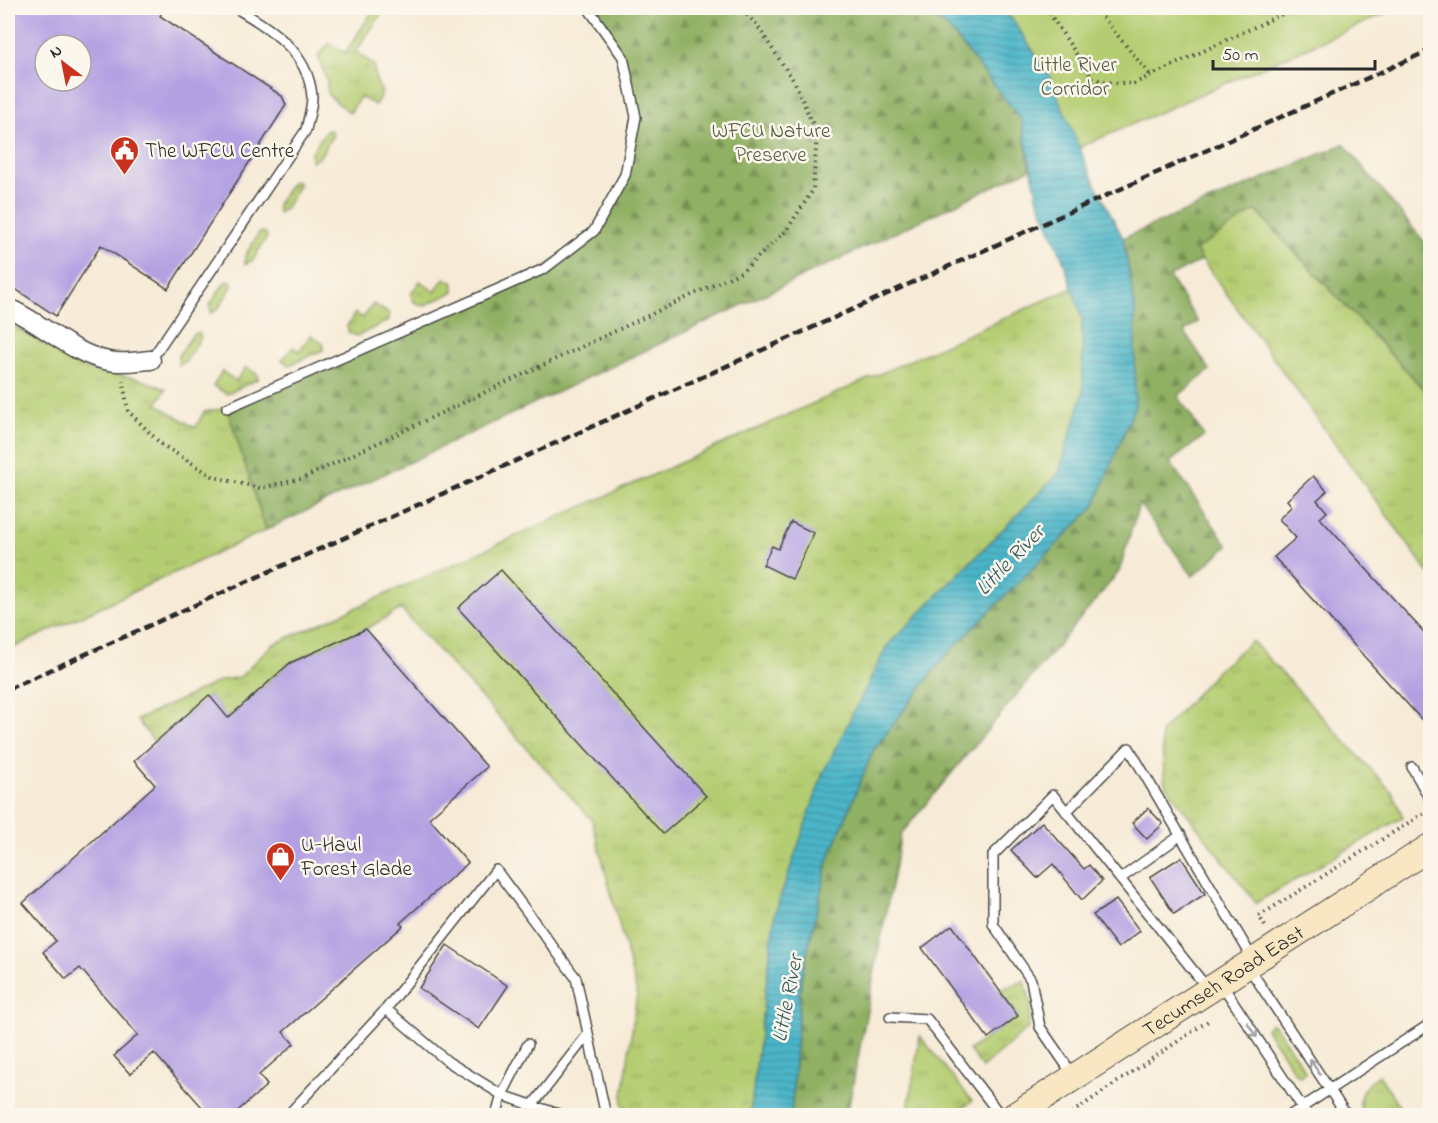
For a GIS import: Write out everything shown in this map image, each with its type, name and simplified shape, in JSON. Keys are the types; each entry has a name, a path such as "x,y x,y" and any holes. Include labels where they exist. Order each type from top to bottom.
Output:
{"main road":[{"name":"Tecumseh Road East","path":"1014,1116 1250,961 1431,847"}],"street":[{"path":"8,308 30,317 81,353 111,362 151,360"}],"lane":[{"path":"151,360 306,130 312,97 302,62 278,34 236,8"},
{"path":"227,408 544,269 594,231 625,175 636,117 623,57 588,8"},
{"path":"1066,812 1130,748 1250,961 1347,1116"},
{"path":"1412,767 1431,799"},
{"path":"1074,1076 1040,1027 1030,980 993,924 993,855 1053,795 1120,879 1214,985 1305,1111"},
{"path":"1120,879 1181,835"},
{"path":"286,1116 386,1009 496,870 576,978 606,1116"},
{"path":"386,1009 447,1061 502,1095 564,1116"},
{"path":"890,1017 927,1019 1001,1116"},
{"path":"1289,1116 1305,1111 1329,1088 1431,1024"},
{"path":"524,1116 588,1034"},
{"path":"496,1116 502,1095 528,1044"}],"path":[{"path":"122,378 128,411 161,444 214,477 260,488 301,479 743,271 786,231 813,190 817,134 795,84 756,24 740,8"},
{"path":"1046,8 1092,78 1133,84 1295,8"},
{"path":"1095,8 1151,76"},
{"path":"1258,916 1431,809"},
{"path":"1067,1116 1210,1019"}],"green space":[{"path":"375,8 385,8 356,52 374,65 376,80 382,93 375,105 360,97 350,113 328,95 327,82 318,56 330,43 345,53"},
{"name":"WFCU Nature Preserve","path":"588,8 924,8 951,31 1021,119 1030,169 266,530 227,408 543,269 594,231 625,175 636,117 623,57"},
{"name":"Little River Corridor","path":"924,8 1398,8 1030,169 1021,119 951,31"},
{"path":"331,130 333,135 319,158 311,161 311,153 326,131"},
{"path":"1344,144 1430,249 1430,396 1256,210 1196,250 1202,260 1169,277 1198,322 1184,331 1210,370 1178,396 1204,436 1170,462 1228,546 1193,576 1139,504 1119,572 901,834 847,1115 791,1116 801,979 828,861 873,751 946,655 1094,507 1135,307 1123,238"},
{"path":"297,181 299,185 285,209 278,213 277,204 292,182"},
{"path":"1255,210 1430,396 1430,575 1195,250"},
{"path":"265,232 267,237 253,260 245,264 245,256 259,233"},
{"path":"444,278 454,283 454,292 423,306 414,302 411,294 420,281 435,292"},
{"path":"231,281 232,286 218,309 211,313 210,305 225,282"},
{"path":"1072,288 1082,318 1083,393 1059,473 887,646 775,913 750,1115 630,1115 622,1103 637,993 592,820 401,609 366,629 290,663 228,718 209,695 155,743 137,720 222,680 240,677 272,645"},
{"path":"373,304 390,314 388,321 357,336 349,333 347,326 355,313 363,318"},
{"path":"8,323 86,369 139,379 166,389 157,404 195,428 204,412 227,408 266,530 8,650"},
{"path":"199,333 201,337 186,361 179,365 178,356 193,334"},
{"path":"311,335 323,344 323,350 289,365 282,360 293,347 299,351"},
{"path":"246,367 258,375 258,379 227,394 213,386 222,371 236,381"},
{"path":"1252,641 1392,792 1403,817 1256,903 1165,785 1161,732 1220,668"},
{"path":"1024,981 1032,1005 1028,1028 982,1068 969,1050 1018,1016 999,990"},
{"path":"1270,1024 1274,1024 1305,1073 1300,1076 1296,1074 1266,1029"},
{"path":"920,1036 972,1101 951,1115 907,1115"},
{"path":"1379,1075 1405,1115 1363,1115 1360,1109 1362,1092"}],"water":[{"name":"Little River","path":"924,8 1000,8 1013,20 1049,75 1090,173 1123,238 1135,307 1135,406 1094,507 946,655 873,751 828,861 801,979 791,1115 750,1115 775,913 823,773 887,646 1059,473 1083,393 1082,318 1062,257 1038,200 1021,119 951,31"}],"building":[{"name":"The WFCU Centre","path":"8,8 164,8 160,16 282,96 286,105 168,289 101,245 56,316 8,284"},
{"path":"1313,476 1327,491 1317,500 1327,512 1320,518 1431,640 1431,730 1274,557 1296,538 1279,519 1292,506 1287,500"},
{"path":"791,522 814,533 792,579 763,565 772,546 778,549"},
{"path":"501,570 706,796 663,834 458,608"},
{"path":"366,629 487,767 429,818 468,863 400,923 403,926 283,1032 294,1044 259,1075 267,1085 232,1116 210,1116 154,1053 130,1074 114,1056 138,1035 80,968 66,979 43,952 56,941 23,903 155,785 134,761 209,695 228,718 290,663"},
{"path":"1148,808 1163,824 1147,839 1132,823"},
{"path":"1042,822 1084,869 1089,865 1102,881 1082,900 1053,864 1037,878 1011,850"},
{"path":"1181,857 1205,894 1174,914 1150,877"},
{"path":"1116,900 1140,931 1118,948 1093,915"},
{"path":"952,925 1018,1016 988,1038 922,948"},
{"path":"447,945 508,986 479,1029 419,988"}],"railway":[{"path":"8,689 1430,50"}],"place":[{"name":"The WFCU Centre","path":"124,176"},
{"name":"U-Haul Forest Glade","path":"280,882"}]}
